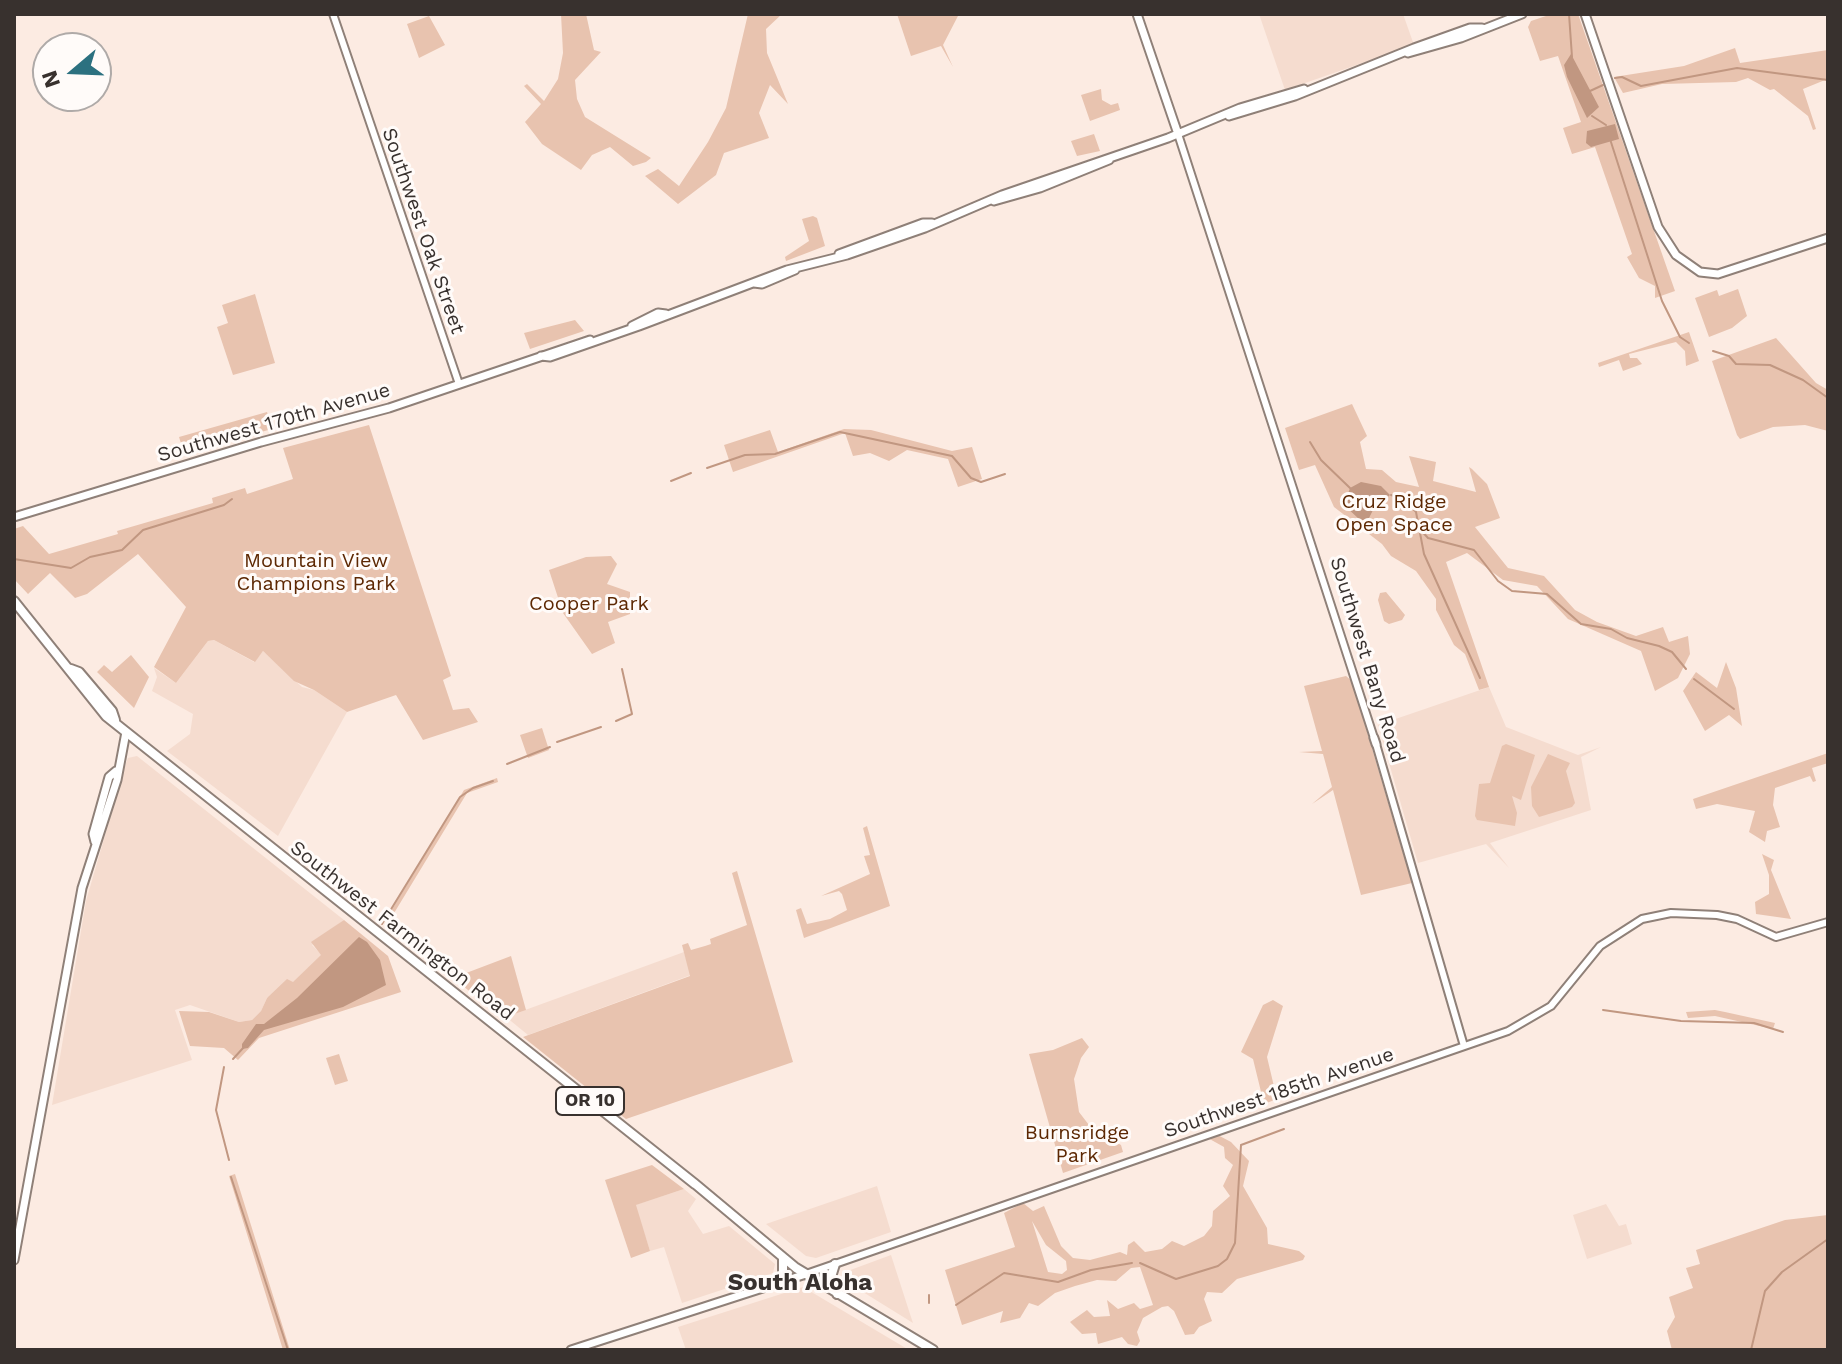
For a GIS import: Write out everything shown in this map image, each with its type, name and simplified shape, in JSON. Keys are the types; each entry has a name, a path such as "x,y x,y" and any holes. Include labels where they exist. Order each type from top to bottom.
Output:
{"main road":[{"name":"Southwest Bany Road","path":"1137,14 1178,134"},
{"name":"Southwest 170th Avenue","path":"14,517 261,442 360,417 541,356 550,357 754,283 762,284 837,255 925,228 1075,168 1111,159 1228,116 1256,110 1304,89 1461,38 1522,14"},
{"path":"1585,14 1661,236 1688,265 1709,274 1726,273 1828,238"},
{"name":"Southwest Farmington Road","path":"14,599 99,709 126,732 441,980 783,1258 933,1350"},
{"path":"14,1260 79,902 95,842 93,834 109,777 116,771 126,732"},
{"path":"777,1284 783,1274 783,1258"},
{"path":"835,1264 831,1277 838,1294"},
{"name":"Southwest 185th Avenue","path":"571,1350 806,1274"}],"street":[{"name":"Southwest Oak Street","path":"333,14 459,384"},
{"name":"Southwest Bany Road","path":"1178,134 1375,741 1464,1046"},
{"name":"Southwest 185th Avenue","path":"806,1274 1508,1031 1541,1013 1568,988 1600,946 1642,919 1671,913 1717,915 1737,919 1776,937 1828,922"}],"shaded area":[{"path":"1259,14 1403,14 1414,45 1285,90"},
{"path":"1571,54 1599,107 1587,118 1564,65"},
{"path":"1615,124 1619,139 1591,147 1586,143 1587,131"},
{"path":"1361,482 1381,486 1390,495 1374,508 1368,520 1360,520 1344,505 1350,488"},
{"path":"214,640 254,662 263,651 302,687 314,690 347,712 278,836 167,751 190,734 193,714 152,691 157,677 154,668 176,683 208,641"},
{"path":"1489,687 1506,727 1578,755 1601,747 1581,757 1591,810 1490,843 1509,868 1486,844 1418,863 1378,725"},
{"path":"137,756 344,920 312,945 322,955 293,983 267,998 252,1020 239,1022 190,1005 175,1010 192,1060 52,1105 86,901 126,763 128,758"},
{"path":"359,937 367,942 380,960 386,985 343,1007 264,1030 248,1048 242,1049 242,1044 256,1024 264,1024 297,998"},
{"path":"684,952 691,975 528,1035 506,1017"},
{"path":"877,1186 891,1232 816,1258 806,1256 766,1224"},
{"path":"684,1189 696,1199 688,1211 703,1234 729,1226 775,1264 773,1273 682,1303 664,1247 650,1251 635,1205"},
{"path":"1606,1204 1619,1226 1626,1224 1632,1244 1587,1259 1573,1215"},
{"path":"891,1255 913,1323 842,1279 845,1272"},
{"path":"803,1287 909,1350 686,1350 678,1327"}],"green space":[{"path":"561,14 586,14 594,50 601,52 575,80 577,99 585,117 651,158 646,162 633,166 610,147 592,155 581,170 542,144 525,122 541,104 524,86 527,84 544,101 558,79 563,53"},
{"path":"748,14 782,14 766,29 767,53 788,104 770,85 759,113 769,138 724,153 716,175 678,204 645,176 658,169 679,186 708,142 726,108"},
{"path":"897,14 959,14 943,45 953,67 941,46 911,56"},
{"path":"1552,14 1578,14 1675,291 1655,298 1655,286 1639,278 1627,257 1632,254 1595,147 1572,154 1563,128 1581,122 1558,56 1540,61 1528,27 1531,21"},
{"path":"429,16 445,45 419,58 407,24"},
{"path":"1735,48 1740,63 1828,50 1828,83 1825,80 1803,89 1816,129 1813,130 1808,116 1774,89 1770,90 1748,78 1736,82 1662,84 1623,93 1614,77 1684,66"},
{"path":"1101,89 1102,100 1111,105 1118,103 1120,110 1090,121 1081,95"},
{"path":"1094,134 1100,151 1077,156 1071,141"},
{"path":"817,218 825,246 786,261 785,257 809,241 802,219"},
{"path":"1738,289 1747,316 1732,328 1709,337 1695,298 1717,290 1719,296"},
{"path":"255,294 275,363 233,375 217,327 228,323 222,305"},
{"path":"575,320 584,331 530,349 524,333"},
{"path":"1689,332 1699,361 1686,366 1685,351 1676,342 1629,354 1630,358 1637,358 1642,364 1623,371 1619,360 1599,367 1598,363"},
{"path":"1776,338 1816,383 1828,390 1828,431 1805,425 1773,427 1740,439 1712,361"},
{"name":"Cruz Ridge Open Space","path":"1352,404 1367,436 1360,442 1366,469 1382,470 1396,482 1419,487 1409,456 1436,462 1433,481 1476,492 1469,467 1472,469 1487,484 1500,518 1475,527 1508,568 1544,576 1575,610 1597,622 1636,636 1663,627 1669,642 1688,636 1690,654 1678,678 1655,691 1641,651 1568,619 1537,586 1503,580 1467,553 1446,562 1489,687 1479,690 1465,654 1454,645 1436,610 1436,599 1416,571 1391,556 1382,544 1334,507 1315,465 1299,470 1285,428"},
{"path":"267,412 272,429 184,453 179,437"},
{"name":"Mountain View Champions Park","path":"369,425 451,676 443,680 453,710 469,708 478,722 423,740 396,695 347,712 294,681 263,651 255,662 214,640 208,641 176,683 154,667 186,607 138,554 87,594 75,598 50,573 28,594 14,579 14,529 23,526 49,554 118,534 117,531 213,503 212,498 245,488 247,494 293,479 283,448"},
{"path":"844,429 871,430 952,451 972,447 982,479 958,487 948,459 907,450 889,461 870,453 853,456 845,433 733,472 724,445 770,430 778,452"},
{"name":"Cooper Park","path":"611,556 617,564 607,584 630,592 630,614 608,622 615,643 592,654 563,613 549,570 586,557"},
{"path":"1386,592 1405,615 1402,620 1389,624 1384,621 1378,600 1380,593"},
{"path":"131,655 149,677 134,708 97,672 104,665 112,672"},
{"path":"1726,662 1736,688 1742,726 1729,715 1705,731 1683,691 1696,672 1717,688"},
{"path":"1346,676 1352,681 1412,883 1361,895 1333,790 1312,804 1332,787 1323,754 1299,752 1322,751 1304,686"},
{"path":"542,728 549,750 528,758 520,735"},
{"path":"1506,744 1535,755 1521,800 1512,796 1517,813 1515,826 1477,820 1475,816 1479,784 1490,783 1502,746"},
{"path":"1828,753 1828,763 1812,768 1816,781 1813,782 1810,776 1775,788 1773,805 1780,827 1767,831 1765,842 1749,832 1755,811 1717,804 1696,809 1693,799"},
{"path":"1548,754 1570,763 1566,771 1575,803 1572,807 1539,817 1532,806 1531,787"},
{"path":"497,778 498,782 467,793 388,923 385,921 464,790"},
{"path":"867,826 890,906 804,938 796,910 801,908 807,924 830,919 847,910 842,894 839,891 821,896 870,874 864,856 870,855 863,828"},
{"path":"1762,854 1774,860 1771,870 1791,919 1756,914 1755,902 1769,894 1769,875"},
{"path":"737,871 793,1062 626,1119 523,1037 690,976 682,945 688,943 691,950 705,946 711,944 710,939 747,925 732,873"},
{"path":"344,920 388,956 401,992 259,1038 238,1060 224,1048 190,1046 179,1011 209,1012 239,1022 252,1020 267,998 287,979 293,982 321,955 311,942"},
{"path":"511,956 526,1010 503,1018 453,978"},
{"path":"1273,1000 1283,1006 1267,1057 1277,1099 1264,1104 1253,1059 1241,1052 1263,1005"},
{"path":"1715,1010 1775,1023 1773,1029 1715,1016 1688,1018 1686,1012"},
{"name":"Burnsridge Park","path":"1082,1038 1089,1047 1081,1058 1074,1079 1079,1112 1092,1129 1121,1145 1123,1152 1063,1173 1029,1054 1053,1050"},
{"path":"339,1054 348,1081 335,1085 326,1058"},
{"path":"1214,1133 1231,1142 1249,1161 1243,1186 1267,1228 1268,1244 1299,1251 1305,1256 1303,1260 1237,1279 1222,1293 1207,1292 1204,1299 1212,1321 1199,1327 1194,1334 1185,1335 1174,1311 1168,1306 1162,1307 1143,1318 1137,1332 1140,1341 1137,1346 1128,1344 1122,1337 1098,1344 1096,1333 1082,1334 1070,1322 1087,1310 1094,1317 1110,1316 1107,1300 1118,1309 1134,1303 1140,1309 1153,1305 1140,1267 1131,1268 1116,1281 1097,1280 1055,1293 1038,1306 1029,1303 1020,1318 1000,1323 1003,1311 962,1325 945,1270 1015,1247 1004,1213 1023,1203 1033,1211 1044,1206 1061,1246 1073,1258 1090,1260 1120,1252 1127,1255 1128,1245 1134,1241 1145,1252 1162,1249 1172,1241 1184,1246 1204,1236 1212,1226 1213,1211 1230,1196 1223,1186 1233,1165 1225,1158 1224,1147 1206,1137","holes":["1032,1221 1046,1245 1066,1261 1067,1270 1062,1274 1048,1272"]},
{"path":"652,1165 684,1189 636,1205 650,1251 631,1258 605,1180"},
{"path":"235,1174 290,1350 283,1350 229,1176"},
{"path":"1828,1215 1828,1350 1672,1350 1667,1331 1675,1317 1669,1297 1693,1288 1686,1268 1700,1264 1696,1250 1785,1220"}],"waterway":[{"path":"1569,14 1572,57"},
{"path":"1615,78 1622,77 1641,86 1737,68 1828,80"},
{"path":"1590,91 1603,85"},
{"path":"1592,116 1606,125"},
{"path":"1610,139 1662,301 1680,337 1689,343"},
{"path":"1713,351 1729,356 1736,364 1770,365 1803,380 1828,398"},
{"path":"707,468 745,455 775,454 840,432 952,456 971,478 981,482 1005,474"},
{"path":"1310,442 1321,460 1350,488"},
{"path":"671,481 691,473"},
{"path":"1391,495 1404,499 1416,512 1424,554 1480,678"},
{"path":"14,559 71,568 90,557 122,550 143,530 224,505 232,499"},
{"path":"1418,527 1428,538 1474,550 1498,581 1512,591 1547,594 1581,624 1611,629 1627,638 1659,646 1672,652 1686,669"},
{"path":"616,721 632,714 622,669"},
{"path":"1694,679 1734,709"},
{"path":"557,742 601,727"},
{"path":"507,764 550,747"},
{"path":"382,924 460,797 473,788 493,781"},
{"path":"1603,1010 1681,1021 1754,1023 1783,1032"},
{"path":"233,1059 244,1047"},
{"path":"224,1067 216,1110 229,1160"},
{"path":"1140,1263 1176,1279 1218,1266 1227,1259 1235,1243 1241,1145 1284,1129"},
{"path":"231,1177 288,1350"},
{"path":"1751,1350 1765,1291 1782,1272 1828,1239"},
{"path":"956,1305 1004,1273 1058,1282 1091,1270 1132,1263"},
{"path":"929,1295 929,1303"}],"district":[{"name":"South Aloha","path":"800,1283"}]}
